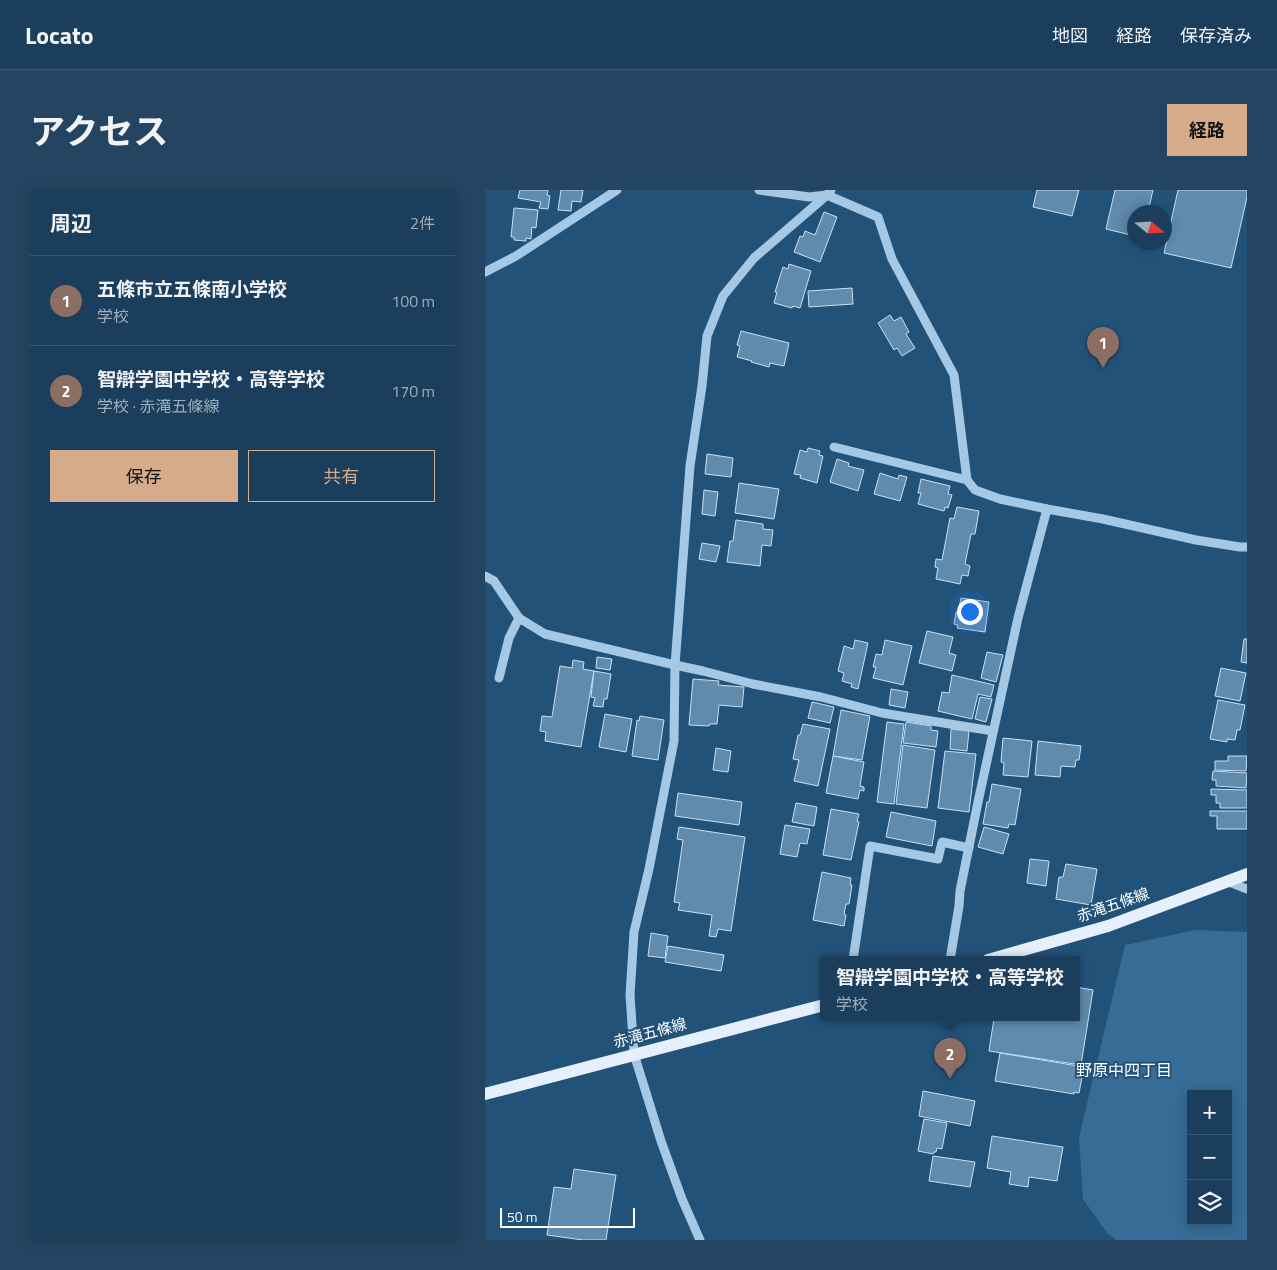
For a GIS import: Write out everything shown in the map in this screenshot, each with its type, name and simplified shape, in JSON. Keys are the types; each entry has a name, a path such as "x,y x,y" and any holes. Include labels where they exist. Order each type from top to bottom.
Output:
{"main road":[{"name":"赤滝五條線","path":"1002,956 1108,926 1247,874"},
{"name":"赤滝五條線","path":"485,1094 820,1006"}],"street":[{"path":"485,272 516,256 617,190"},
{"path":"759,190 809,197 829,192 878,218 892,259 954,375 967,480 975,490 1000,499 1103,519 1196,540 1241,547 1247,546"},
{"path":"700,1240 661,1141 635,1054 630,995 634,932 649,869 674,741 675,666 690,466 707,336 723,296 754,258 829,192"},
{"path":"834,447 967,480"},
{"path":"951,956 960,891 993,731 1018,618 1047,509"},
{"path":"485,576 494,580 519,618 545,634 882,713 993,731"},
{"path":"499,678 509,638 519,618"},
{"path":"854,956 871,846 938,859 942,842 969,848"},
{"path":"1227,881 1247,889"}],"shaded area":[{"path":"1195,930 1247,932 1247,1240 1116,1240 1107,1233 1083,1199 1079,1137 1125,945"}],"building":[{"path":"520,190 548,190 547,195 550,196 548,209 539,208 541,202 518,198"},
{"path":"561,190 583,190 581,202 572,201 571,211 558,210"},
{"path":"1037,190 1079,190 1072,216 1033,207"},
{"path":"1115,190 1153,190 1150,205 1127,205 1127,234 1106,229"},
{"path":"1178,190 1247,190 1231,268 1164,253 1165,250 1172,250 1172,217"},
{"path":"514,208 538,210 536,228 532,227 531,239 526,238 526,241 514,240 514,237 511,237"},
{"path":"824,212 837,217 820,262 794,252 800,236 803,237 805,231 815,235"},
{"path":"789,264 811,271 800,308 793,306 792,308 774,303 777,292 775,292 783,267 788,269"},
{"path":"852,288 853,304 809,307 808,291"},
{"path":"890,315 894,321 901,317 909,332 906,334 915,348 902,356 897,348 894,350 878,323"},
{"path":"741,331 789,343 784,366 770,363 769,367 737,357 740,346 737,345"},
{"path":"808,448 820,451 819,455 823,456 817,483 800,478 801,475 794,474 800,450 807,452"},
{"path":"707,454 733,458 731,477 705,474"},
{"path":"837,459 849,463 848,466 864,470 858,491 830,482"},
{"path":"880,473 898,479 899,475 907,477 900,501 874,494"},
{"path":"921,479 950,486 948,494 952,495 948,508 945,507 944,511 918,504 921,493 918,493"},
{"path":"739,483 779,489 774,519 735,513"},
{"path":"704,490 718,492 715,516 702,514"},
{"path":"957,507 979,511 975,534 971,534 965,564 970,566 968,576 962,575 960,584 936,579 938,568 935,567 936,559 942,560 950,518 954,519"},
{"path":"736,520 763,524 763,529 773,530 771,546 762,545 760,566 727,562"},
{"path":"702,543 720,546 716,562 699,559"},
{"path":"961,598 989,602 985,632 957,628 958,625 954,624"},
{"path":"927,631 953,637 949,653 956,655 952,671 919,663"},
{"path":"1244,639 1247,639 1247,663 1241,662"},
{"path":"855,640 868,643 858,689 851,687 852,684 842,681 844,673 838,671 844,646 853,649"},
{"path":"885,640 912,646 903,685 873,678 876,667 873,667 876,654 882,655"},
{"path":"987,652 1003,655 996,682 981,678"},
{"path":"597,657 612,659 610,670 596,668"},
{"path":"573,660 584,662 583,669 594,671 581,747 545,741 546,732 540,731 542,716 552,717 560,666 572,668"},
{"path":"1221,668 1246,673 1240,701 1215,696"},
{"path":"594,671 611,674 607,699 604,699 603,707 593,706 595,698 591,697"},
{"path":"952,675 994,685 991,697 978,694 972,719 938,711 942,692 949,693"},
{"path":"693,679 719,681 718,685 744,687 742,707 719,705 717,724 710,724 709,726 689,725"},
{"path":"891,689 908,692 905,708 889,705"},
{"path":"980,697 992,699 986,722 975,719"},
{"path":"1218,700 1245,705 1240,730 1237,730 1235,740 1227,739 1227,742 1210,739"},
{"path":"812,702 834,707 830,723 808,718"},
{"path":"841,710 870,716 862,760 833,756"},
{"path":"605,714 632,719 626,752 599,747"},
{"path":"640,716 664,720 658,760 632,756 637,720 639,721"},
{"path":"887,722 904,724 894,804 877,802"},
{"path":"906,722 931,726 931,730 938,731 936,747 903,743"},
{"path":"803,724 830,729 818,786 794,781 799,760 793,759 798,735 800,735"},
{"path":"951,729 969,731 967,751 950,749"},
{"path":"1003,738 1032,741 1028,777 1003,775 1004,763 1001,762"},
{"path":"1038,741 1081,746 1079,760 1076,760 1075,767 1061,766 1060,777 1035,775"},
{"path":"903,745 935,750 927,808 896,804"},
{"path":"716,748 731,751 728,772 713,770"},
{"path":"945,751 976,754 969,812 938,808"},
{"path":"833,756 864,762 860,786 864,787 864,791 860,790 858,799 826,793"},
{"path":"1228,756 1247,756 1246,771 1215,770 1215,761 1228,761"},
{"path":"1213,771 1247,773 1246,788 1216,786 1216,780 1212,780"},
{"path":"992,784 1021,789 1015,825 1009,824 1008,828 983,824"},
{"path":"1211,789 1247,790 1247,808 1220,808 1220,803 1216,803 1216,795 1211,795"},
{"path":"678,793 742,802 739,825 675,816"},
{"path":"796,803 817,807 814,826 792,822"},
{"path":"831,809 859,814 851,860 823,855"},
{"path":"1210,811 1247,811 1247,829 1217,829 1217,816 1210,816"},
{"path":"891,812 936,821 932,846 886,837"},
{"path":"785,825 810,829 807,844 800,843 797,857 780,854"},
{"path":"679,827 745,837 731,931 718,929 716,937 709,936 712,915 678,910 680,903 674,902 683,840 677,839"},
{"path":"984,827 1009,834 1003,854 978,847"},
{"path":"1030,859 1049,861 1046,886 1027,883"},
{"path":"1066,864 1097,869 1091,905 1056,899 1059,877 1063,877"},
{"path":"822,872 851,878 850,885 852,885 849,904 846,904 844,914 846,915 844,926 813,920"},
{"path":"651,933 668,936 665,958 648,956"},
{"path":"668,946 724,955 721,971 665,962"},
{"path":"1080,988 1093,990 1081,1065 989,1051 994,1021 1080,1021"},
{"path":"1000,1053 1078,1066 1077,1071 1083,1072 1079,1093 1074,1092 1074,1094 995,1081"},
{"path":"923,1091 975,1101 970,1126 919,1116"},
{"path":"924,1119 947,1123 942,1149 937,1148 933,1154 918,1151"},
{"path":"992,1136 1063,1147 1057,1181 1029,1177 1028,1187 1009,1184 1011,1172 987,1168"},
{"path":"933,1156 975,1162 970,1187 929,1181"},
{"path":"574,1169 616,1175 606,1240 583,1240 547,1235 554,1187 571,1189"}],"place":[{"name":"五條市立五條南小学校","path":"1103,368"},
{"name":"智辯学園中学校・高等学校","path":"950,1079"}],"district":[{"name":"野原中四丁目","path":"1124,1070"}]}
